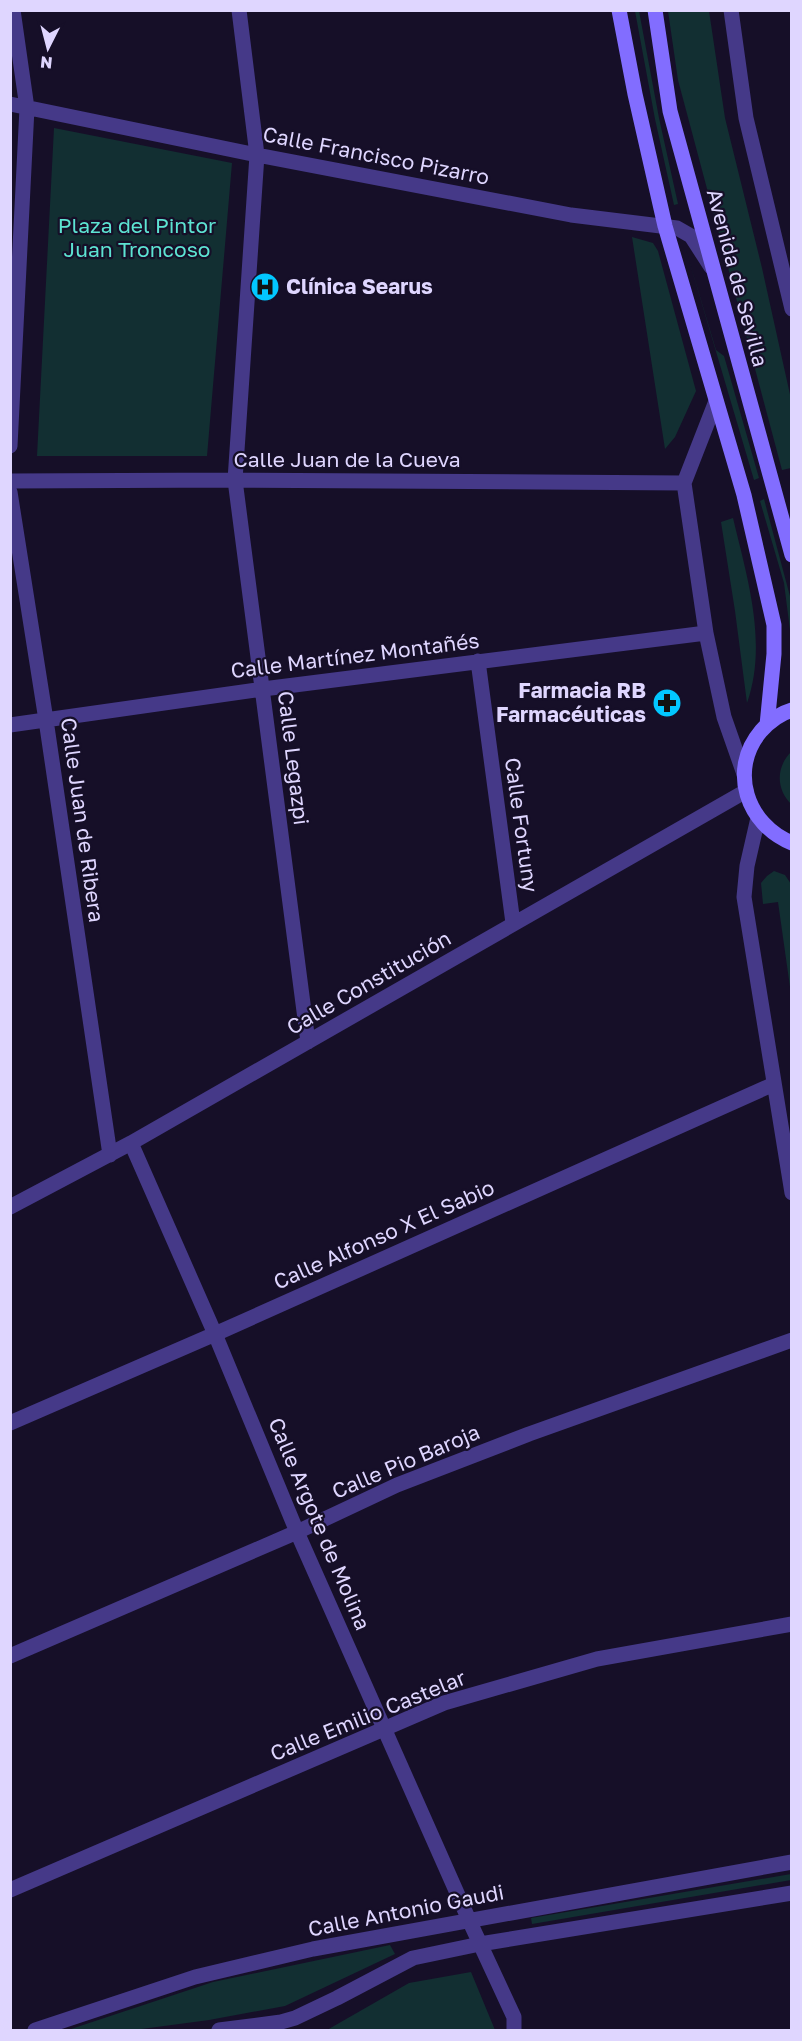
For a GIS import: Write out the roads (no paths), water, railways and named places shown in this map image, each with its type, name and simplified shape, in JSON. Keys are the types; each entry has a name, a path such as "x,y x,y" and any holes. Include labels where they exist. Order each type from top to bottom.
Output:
{"main road":[{"path":"619,10 635,94 665,226 744,495 774,625 774,654 767,724"},
{"name":"Avenida de Sevilla","path":"655,10 670,111 792,555"},
{"path":"792,710 767,724 751,747 744,774 746,791 758,818 785,840 792,854"}],"street":[{"path":"10,446 27,108 12,10"},
{"name":"Calle Legazpi","path":"239,10 257,155 235,480 308,1042"},
{"path":"731,10 746,118 792,309"},
{"name":"Calle Francisco Pizarro","path":"10,104 257,155 571,215 677,228 686,232 714,272"},
{"path":"716,401 684,483 706,633 724,717 744,774"},
{"name":"Calle Juan de la Cueva","path":"10,480 684,483"},
{"name":"Calle Juan de Ribera","path":"10,492 110,1155"},
{"name":"Calle Martínez Montañés","path":"10,725 263,689 706,633"},
{"name":"Calle Fortuny","path":"478,661 513,923"},
{"name":"Calle Constitución","path":"10,1207 110,1155 746,791"},
{"path":"758,818 747,866 744,897 792,1193"},
{"name":"Calle Alfonso X El Sabio","path":"10,1423 774,1084"},
{"name":"Calle Argote de Molina","path":"131,1143 215,1334 297,1532 514,2017 514,2031"},
{"name":"Calle Pio Baroja","path":"10,1656 297,1532 397,1485 529,1434 792,1340"},
{"name":"Calle Emilio Castelar","path":"10,1890 444,1703 597,1659 792,1624"},
{"name":"Calle Antonio Gaudi","path":"35,2031 195,1977 313,1949 792,1862"},
{"path":"219,2031 295,2018 337,1998 404,1960 480,1944 792,1893"}],"place":[{"name":"Clínica Searus","path":"265,287"},
{"name":"Farmacia RB Farmacéuticas","path":"667,703"}],"park label":[{"name":"Plaza del Pintor Juan Troncoso","path":"137,238"}]}
